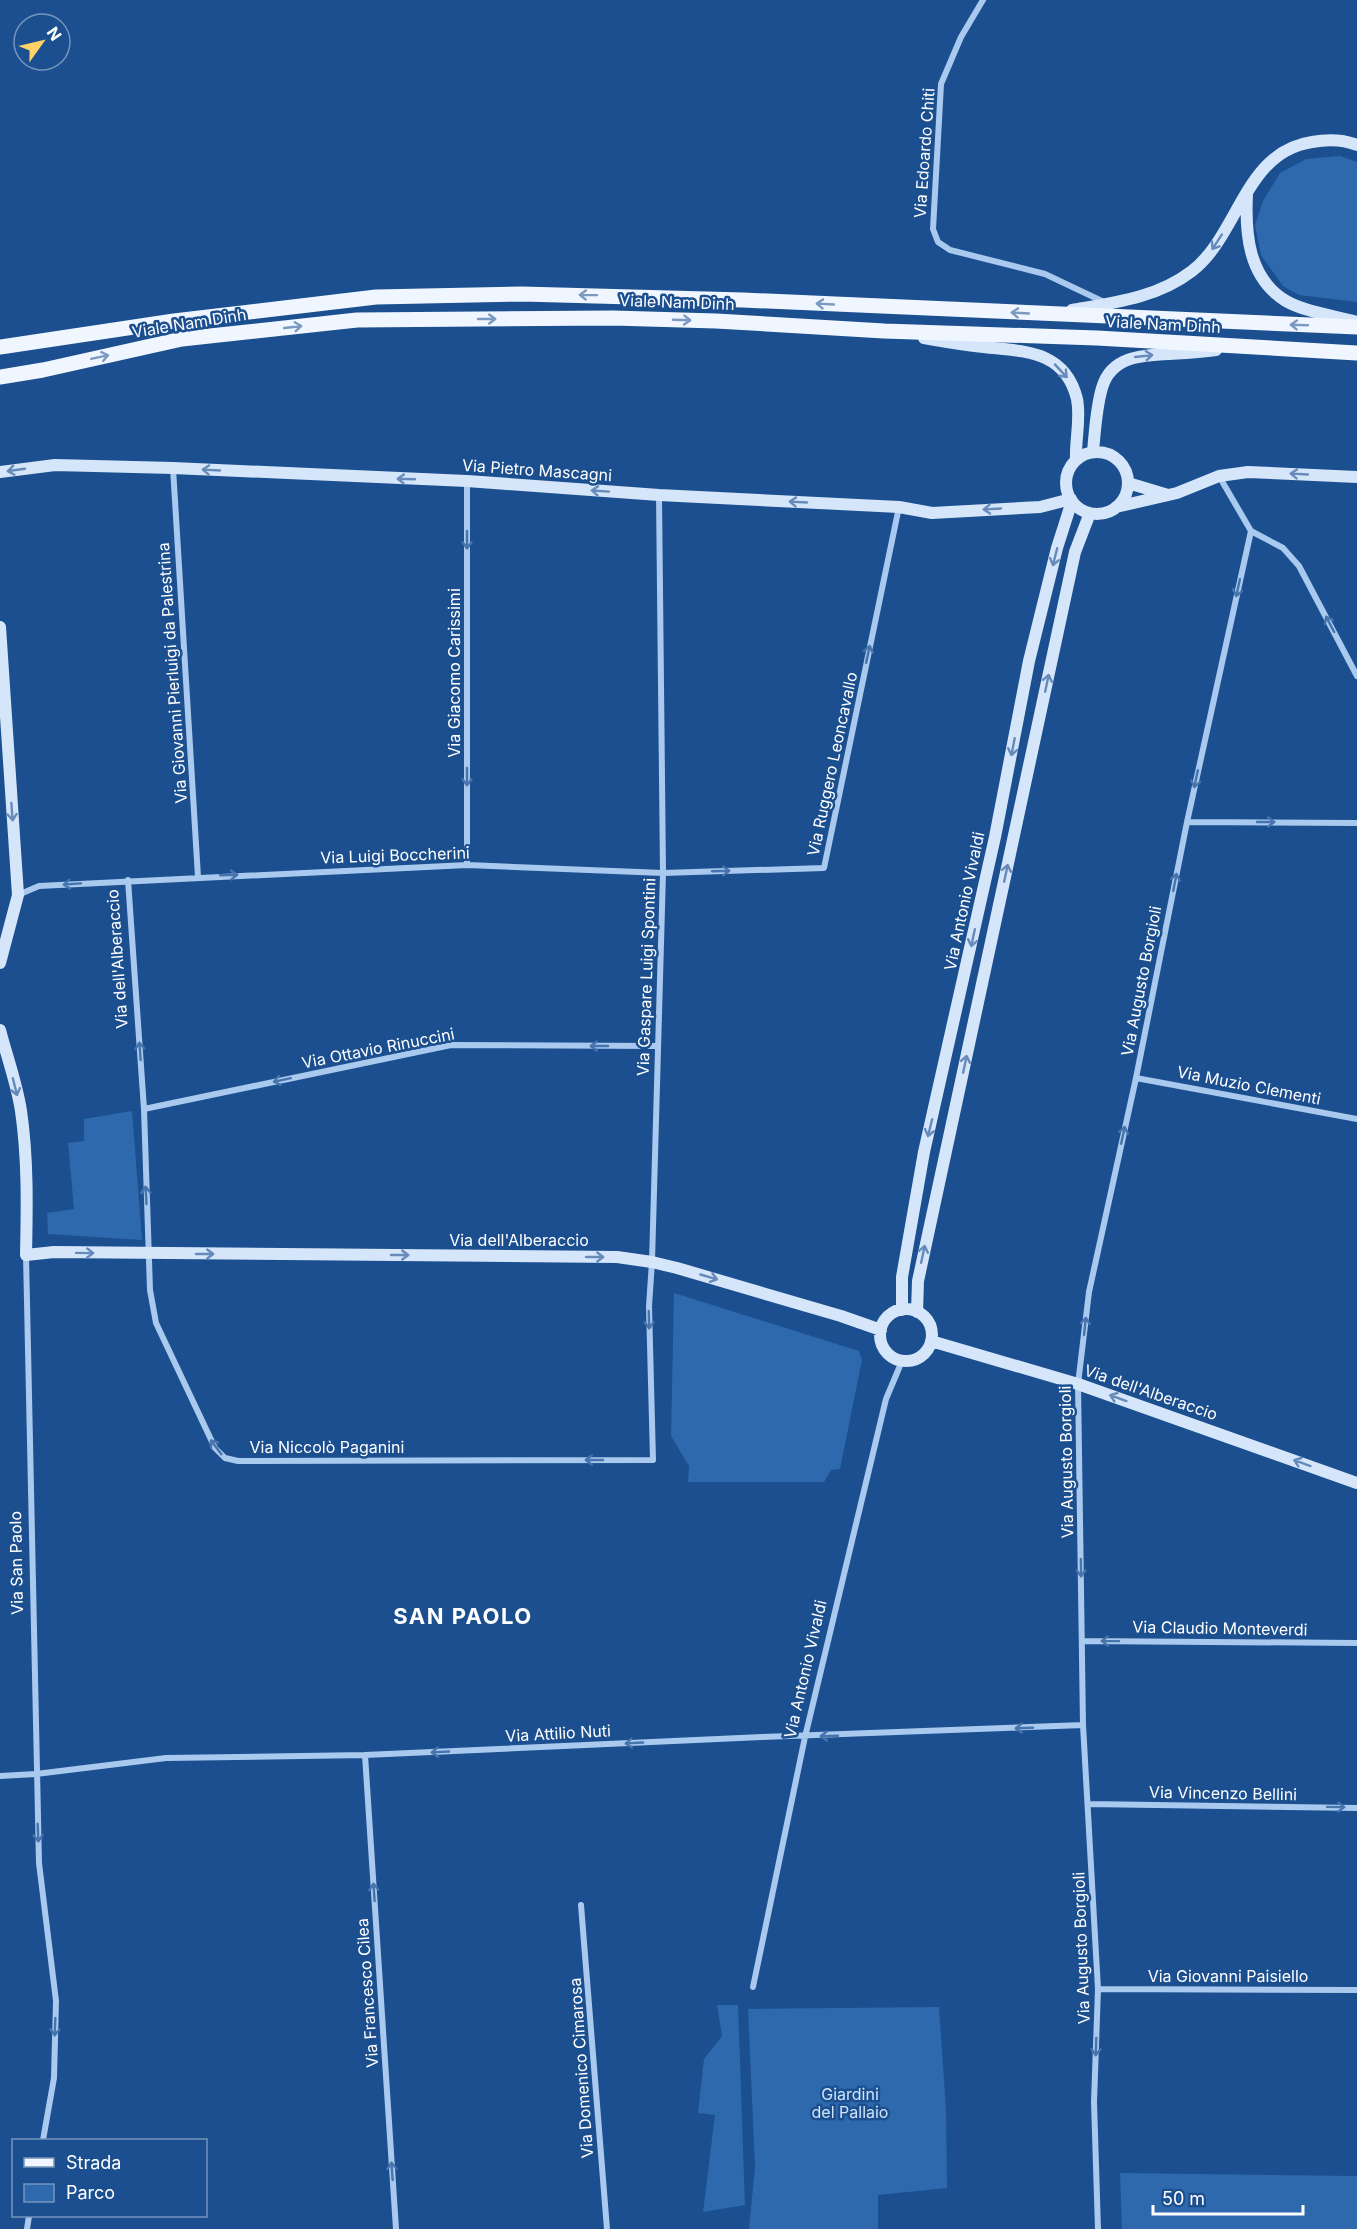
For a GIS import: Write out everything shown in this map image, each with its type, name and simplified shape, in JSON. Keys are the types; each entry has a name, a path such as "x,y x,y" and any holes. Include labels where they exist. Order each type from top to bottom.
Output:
{"main road":[{"name":"Viale Nam Dinh","path":"0,347 174,321 376,297 522,294 1357,327"},
{"name":"Viale Nam Dinh","path":"0,377 43,370 182,339 357,320 613,318 716,321 884,331 1096,338 1357,353"},
{"path":"0,338 31,342"},
{"path":"0,385 43,370"}],"street":[{"name":"Via Edoardo Chiti","path":"983,0 961,37 941,84 933,229 938,242 950,250 1045,274 1108,304"},
{"path":"1047,315 1108,304 1160,290 1194,270 1219,240 1247,192 1266,166 1292,147 1329,139 1357,145"},
{"path":"1247,192 1245,223 1249,247 1266,282 1286,301 1357,321"},
{"path":"884,331 1030,352 1051,361 1067,377 1077,401 1076,460"},
{"path":"1093,452 1102,386 1119,364 1131,357 1145,355 1254,347"},
{"path":"1116,507 1122,501 1128,483 1121,464 1113,456 1093,452 1076,460 1070,468 1067,489 1072,500 1083,510 1099,514 1116,507 1169,495 1218,476 1248,472 1357,477"},
{"name":"Via Pietro Mascagni","path":"0,472 55,465 173,468 467,481 659,495 898,507 933,513 1040,507 1072,500"},
{"name":"Via Giovanni Pierluigi da Palestrina","path":"173,468 198,876"},
{"path":"1218,476 1251,531 1283,548 1299,566 1357,676"},
{"name":"Via Giacomo Carissimi","path":"467,481 467,865"},
{"path":"1128,483 1169,495"},
{"name":"Via Gaspare Luigi Spontini","path":"653,1460 649,1306 663,873 659,495"},
{"name":"Via Antonio Vivaldi","path":"902,1310 902,1277 924,1152 996,837 1029,661 1057,548 1072,500"},
{"name":"Via Ruggero Leoncavallo","path":"663,873 824,868 898,507"},
{"path":"917,1312 918,1281 1075,552 1090,513"},
{"name":"Via Augusto Borgioli","path":"1098,2229 1094,2102 1098,1989 1083,1725 1078,1384 1089,1292 1136,1078 1187,822 1251,531"},
{"path":"0,627 18,895 0,963"},
{"path":"1187,822 1357,823"},
{"name":"Via Luigi Boccherini","path":"128,880 467,865 663,873"},
{"name":"Via dell'Alberaccio","path":"18,895 39,886 128,880 144,1110 147,1254"},
{"name":"Via San Paolo","path":"0,1030 17,1092 24,1139 27,1206 26,1255 39,1863 56,2001 54,2078 43,2139"},
{"name":"Via Ottavio Rinuccini","path":"144,1110 451,1045 658,1046"},
{"name":"Via Muzio Clementi","path":"1136,1078 1357,1119"},
{"name":"Via dell'Alberaccio","path":"26,1255 54,1252 617,1257 652,1262 841,1316 881,1330"},
{"name":"Via Niccolò Paganini","path":"147,1254 156,1323 208,1436 225,1458 238,1461 653,1460"},
{"path":"902,1310 917,1312 926,1318 930,1326 929,1348 919,1358 911,1361 893,1358 886,1352 880,1339 887,1317 902,1310"},
{"name":"Via dell'Alberaccio","path":"931,1341 1078,1384 1357,1483"},
{"name":"Via Antonio Vivaldi","path":"753,1988 805,1737 886,1399 902,1361"},
{"name":"Via Claudio Monteverdi","path":"1083,1641 1357,1643"},
{"name":"Via Attilio Nuti","path":"36,1774 166,1758 365,1755 1083,1725"},
{"name":"Via Francesco Cilea","path":"365,1755 396,2229"},
{"path":"0,1776 36,1774"},
{"name":"Via Vincenzo Bellini","path":"1088,1804 1357,1808"},
{"name":"Via Domenico Cimarosa","path":"582,1905 607,2229"},
{"name":"Via Giovanni Paisiello","path":"1098,1989 1357,1990"}],"green space":[{"path":"1340,156 1357,162 1357,302 1299,295 1283,286 1261,255 1255,225 1263,201 1280,173 1306,159"},
{"path":"132,1111 142,1240 48,1234 47,1213 74,1209 68,1143 84,1141 84,1119"},
{"path":"674,1293 859,1351 862,1360 840,1469 831,1470 824,1482 688,1482 689,1466 671,1436"},
{"path":"717,2005 738,2005 745,2205 703,2212 715,2115 698,2113 704,2059 722,2036"},
{"name":"Giardini del Pallaio","path":"939,2007 946,2109 947,2188 878,2195 878,2229 749,2229 755,2166 748,2009"},
{"path":"1120,2173 1357,2176 1357,2229 1122,2229"}],"district":[{"name":"SAN PAOLO","path":"463,1616"}]}
